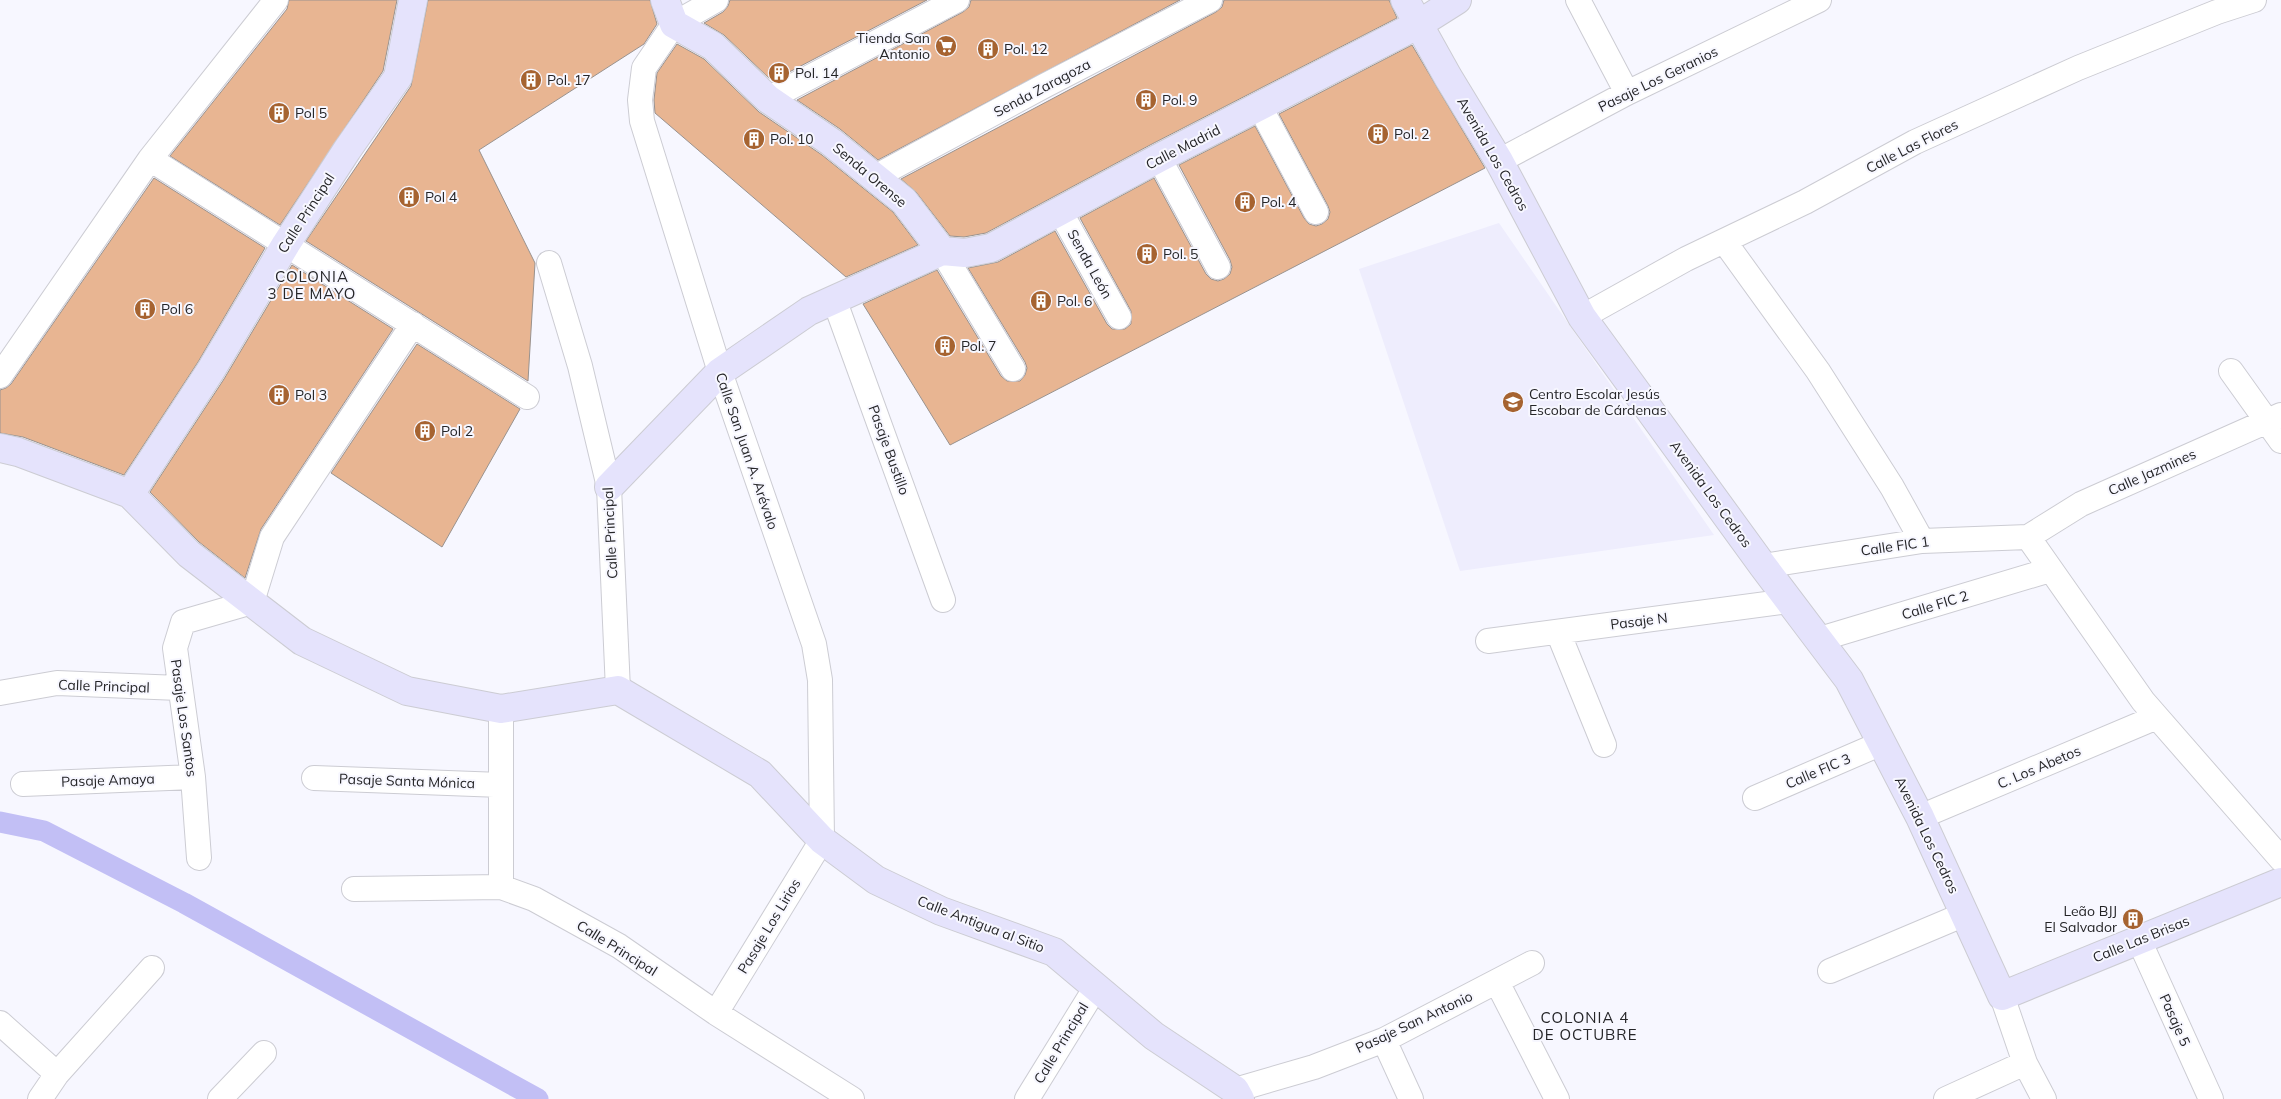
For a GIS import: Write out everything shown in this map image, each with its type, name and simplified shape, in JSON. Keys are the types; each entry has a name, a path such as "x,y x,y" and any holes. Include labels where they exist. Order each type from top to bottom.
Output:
{"street":[{"path":"0,376 150,159 276,0"},
{"name":"Calle Principal","path":"130,494 211,370 286,244 347,150 398,77 413,0"},
{"path":"669,12 716,0"},
{"path":"768,99 958,0"},
{"name":"Senda Zaragoza","path":"875,177 1044,86 1210,0"},
{"name":"Avenida Los Cedros","path":"1405,0 1448,77 1499,161 1582,317 1763,566 1820,639 1849,680 1920,817 2002,996"},
{"name":"Calle Madrid","path":"942,251 965,253 991,248 1159,158 1419,24 1457,0"},
{"path":"1578,0 1627,93"},
{"name":"Pasaje Los Geranios","path":"1499,161 1627,93 1819,0"},
{"name":"Calle Las Flores","path":"1582,317 1686,259 1805,202 1915,142 2216,6 2254,0"},
{"name":"Calle San Juan A. Arévalo","path":"669,12 644,68 640,100 642,121 720,372 814,644 820,680 822,840"},
{"name":"Senda Orense","path":"669,12 713,46 768,99 831,142 904,200 942,251 1014,369"},
{"path":"1260,107 1316,212"},
{"path":"1159,158 1218,267"},
{"path":"150,159 527,397"},
{"name":"Senda León","path":"1060,211 1119,317"},
{"path":"1724,241 1818,371 1892,486 1922,541"},
{"path":"609,487 720,372 809,311 942,251"},
{"name":"Calle Principal","path":"550,263 580,366 609,487 618,690"},
{"name":"Pasaje Bustillo","path":"834,299 943,600"},
{"path":"252,602 272,537 413,324"},
{"path":"2231,371 2273,418 2281,442"},
{"name":"Calle Jazmines","path":"2028,537 2081,504 2273,418"},
{"path":"0,448 18,452 130,494 189,554 302,641 407,691 501,709 618,690"},
{"path":"2028,537 2143,701 2281,860"},
{"name":"Calle FIC 1","path":"1763,566 1922,541 2028,537"},
{"name":"Calle FIC 2","path":"1820,639 2050,570"},
{"name":"Pasaje N","path":"1488,641 1789,601"},
{"name":"Pasaje Los Santos","path":"199,858 192,777 175,648 183,622 252,602"},
{"path":"1558,632 1604,745"},
{"name":"Calle Principal","path":"0,692 57,684 179,688"},
{"name":"Calle Antigua al Sitio","path":"618,690 760,774 822,840 876,880 941,911 1054,952 1154,1036 1238,1095"},
{"path":"501,709 501,887"},
{"name":"C. Los Abetos","path":"1920,817 2157,717"},
{"name":"Calle FIC 3","path":"1755,798 1882,743"},
{"name":"Pasaje Amaya","path":"23,784 192,777"},
{"name":"Pasaje Santa Mónica","path":"314,778 501,785"},
{"name":"Pasaje Los Lirios","path":"716,1013 822,840"},
{"name":"Calle Las Brisas","path":"2002,996 2281,882"},
{"name":"Calle Principal","path":"354,889 501,887 534,899 619,946 716,1013 852,1099"},
{"path":"1830,971 1965,914"},
{"name":"Pasaje 5","path":"2139,940 2211,1099"},
{"name":"Pasaje San Antonio","path":"1238,1095 1384,1040 1532,963"},
{"path":"40,1099 57,1074 152,968"},
{"path":"1498,982 1557,1099"},
{"name":"Calle Principal","path":"1027,1099 1096,987"},
{"path":"2002,996 2026,1063 2044,1099"},
{"path":"0,1024 57,1074"},
{"path":"1384,1040 1411,1099"},
{"path":"220,1099 264,1053"},
{"path":"1946,1099 2026,1063"}],"shaded area":[{"name":"Centro Escolar Jesús Escobar de Cárdenas","path":"1499,223 1714,535 1460,571 1359,269"}],"building":[{"name":"Pol 5","path":"289,0 397,0 383,71 280,225 170,156 287,9"},
{"name":"Pol 4","path":"428,0 650,0 657,24 644,44 479,150 535,263 528,381 306,241 411,86"},
{"name":"Pol. 14","path":"730,0 927,0 772,81 724,35 704,23 723,12"},
{"name":"Pol. 12","path":"971,0 1180,0 878,160 840,129 797,100 963,12 969,7"},
{"name":"Pol. 9","path":"1224,0 1389,0 1397,18 1152,144 986,233 964,237 950,236 916,192 901,179 1216,12 1222,7"},
{"name":"Pol. 10","path":"677,44 704,59 759,112 822,155 893,212 918,245 846,277 655,113 654,100 657,73"},
{"path":"1412,45 1485,168 950,445 863,304 937,270 1001,376 1007,381 1020,381 1025,375 1027,368 1025,362 968,268 998,262 1055,231 1107,324 1112,329 1125,329 1131,324 1131,311 1080,218 1154,178 1206,274 1211,279 1218,281 1224,279 1230,274 1232,267 1230,260 1179,165 1255,126 1304,218 1309,224 1316,226 1322,224 1328,219 1330,212 1328,206 1279,114"},
{"name":"Pol 6","path":"154,178 265,248 198,362 124,475 23,437 0,433 0,390 11,384"},
{"name":"Pol 3","path":"292,265 393,329 261,529 245,578 199,542 150,492 224,379"},
{"name":"Pol 2","path":"417,344 520,409 442,547 331,473"}],"waterway":[{"path":"0,822 44,831 184,903 538,1099"}],"place":[{"name":"Tienda San Antonio","path":"946,46"},
{"name":"Pol. 12","path":"988,49"},
{"name":"Pol. 14","path":"779,73"},
{"name":"Pol. 17","path":"531,80"},
{"name":"Pol. 9","path":"1146,100"},
{"name":"Pol 5","path":"279,113"},
{"name":"Pol. 2","path":"1378,134"},
{"name":"Pol. 10","path":"754,139"},
{"name":"Pol 4","path":"409,197"},
{"name":"Pol. 4","path":"1245,202"},
{"name":"Pol. 5","path":"1147,254"},
{"name":"Pol. 6","path":"1041,301"},
{"name":"Pol 6","path":"145,309"},
{"name":"Pol. 7","path":"945,346"},
{"name":"Pol 3","path":"279,395"},
{"name":"Centro Escolar Jesús Escobar de Cárdenas","path":"1513,402"},
{"name":"Pol 2","path":"425,431"},
{"name":"Leão BJJ El Salvador","path":"2133,919"}],"district":[{"name":"COLONIA 3 DE MAYO","path":"312,284"},
{"name":"COLONIA 4 DE OCTUBRE","path":"1585,1026"}]}
